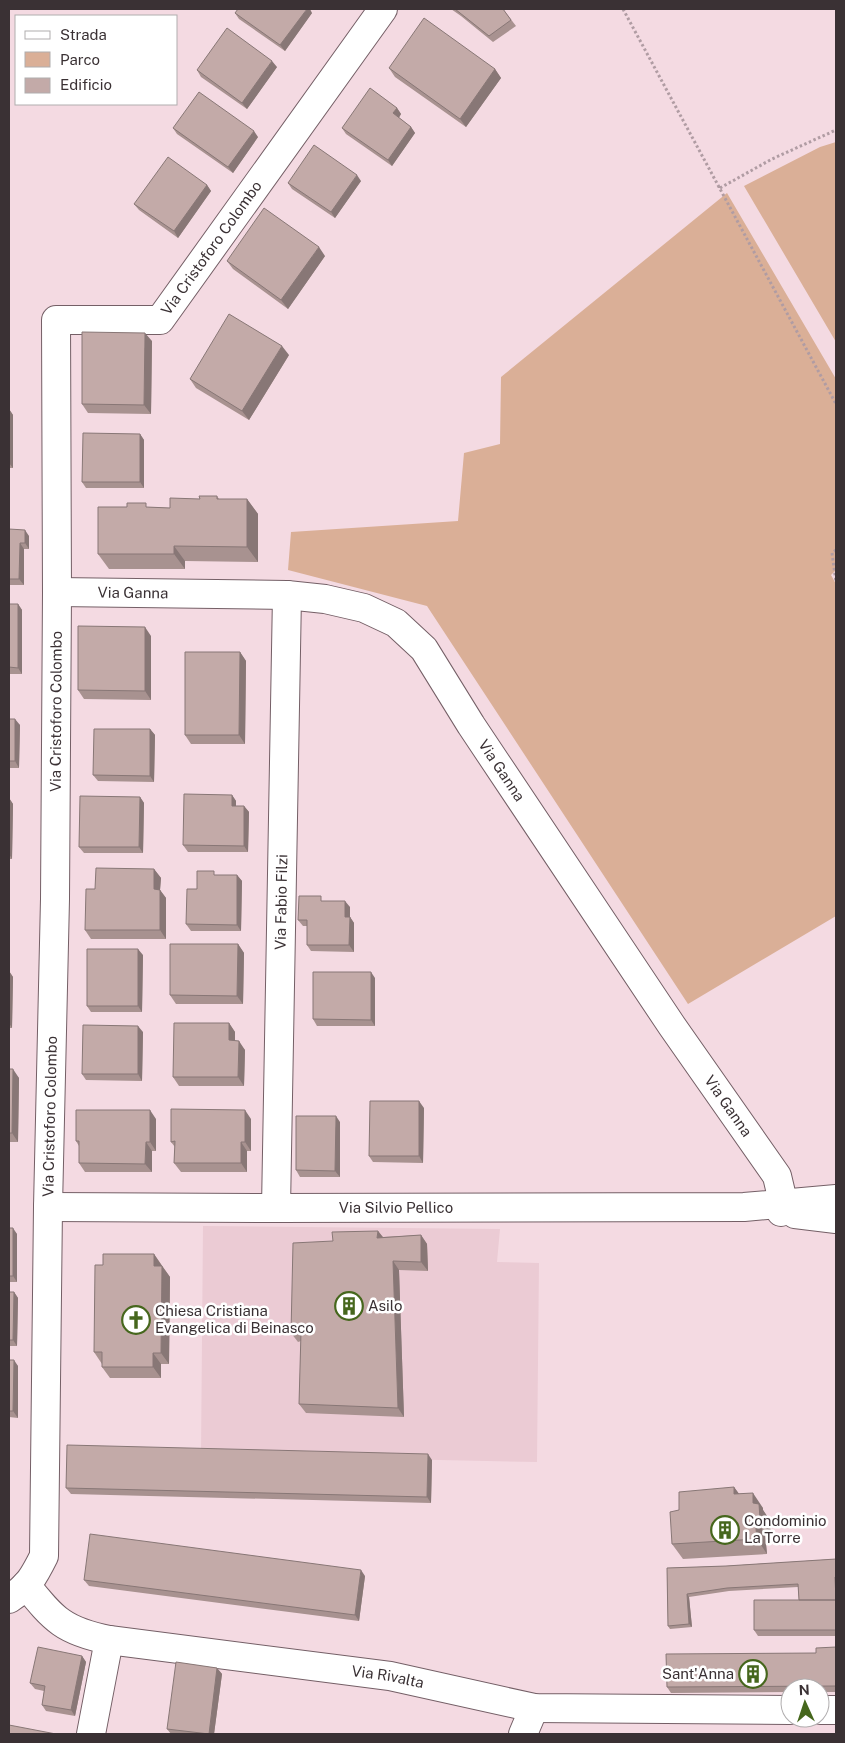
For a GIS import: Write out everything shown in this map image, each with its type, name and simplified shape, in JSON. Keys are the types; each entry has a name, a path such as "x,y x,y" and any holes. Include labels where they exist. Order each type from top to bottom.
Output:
{"street":[{"name":"Via Cristoforo Colombo","path":"18,1592 35,1576 44,1556 54,909 57,592 56,320 160,320 383,9"},
{"name":"Via Ganna","path":"57,592 287,595 325,599 364,608 396,623 424,649 471,726 672,1026 777,1176 781,1193 781,1207"},
{"name":"Via Fabio Filzi","path":"276,1208 287,595"},
{"name":"Via Silvio Pellico","path":"48,1207 781,1207 836,1199"},
{"name":"Via Silvio Pellico","path":"781,1207 836,1219"},
{"name":"Via Rivalta","path":"18,1592 60,1622 88,1636 390,1676 534,1708 780,1710"},
{"path":"91,1734 109,1640"},
{"path":"523,1734 534,1708"}],"path":[{"path":"623,9 836,404"},
{"path":"720,188 772,159 836,130"},
{"path":"836,550 832,554 836,582"}],"shaded area":[{"path":"203,1226 500,1229 497,1262 539,1263 537,1462 201,1455"}],"green space":[{"path":"836,142 836,342 744,186 820,147"},
{"path":"727,193 836,379 836,570 831,575 836,584 836,916 688,1004 427,606 288,570 291,532 458,521 464,453 500,444 501,377"}],"building":[{"path":"238,9 307,9 280,45 235,13"},
{"path":"455,9 503,9 511,20 489,36"},
{"path":"424,18 495,69 460,119 389,68"},
{"path":"227,28 272,61 242,103 197,70"},
{"path":"370,88 397,108 393,113 411,127 388,160 342,128"},
{"path":"199,92 254,131 228,167 173,128"},
{"path":"314,145 357,175 331,212 288,183"},
{"path":"168,157 207,185 174,231 134,204"},
{"path":"264,208 319,247 281,300 227,261"},
{"path":"229,314 282,346 242,411 190,379"},
{"path":"82,332 145,333 144,405 82,404"},
{"path":"83,433 140,434 140,482 82,482"},
{"path":"199,496 217,496 217,499 247,499 247,547 174,546 174,554 98,554 98,507 127,507 127,503 146,503 146,507 170,508 170,498 200,499"},
{"path":"9,529 25,530 25,543 20,543 19,579 9,579"},
{"path":"9,604 18,604 18,668 9,667"},
{"path":"78,626 145,627 145,691 78,690"},
{"path":"185,652 240,652 239,735 185,735"},
{"path":"9,719 15,719 15,761 9,761"},
{"path":"94,729 150,729 150,776 93,775"},
{"path":"184,794 232,795 232,806 244,806 244,846 183,845"},
{"path":"80,796 140,797 139,847 79,847"},
{"path":"96,868 154,869 154,889 160,890 160,930 85,930 86,889 95,889"},
{"path":"197,871 214,871 214,875 237,875 237,925 186,924 187,889 197,889"},
{"path":"299,896 321,896 321,901 345,901 345,917 350,917 349,945 307,945 307,920 298,920"},
{"path":"170,944 238,944 237,996 170,995"},
{"path":"87,949 138,949 138,1006 87,1006"},
{"path":"313,972 371,972 371,1020 313,1019"},
{"path":"174,1023 229,1023 229,1040 239,1041 238,1077 173,1077"},
{"path":"83,1025 138,1026 138,1074 82,1074"},
{"path":"9,1069 13,1069 12,1133 9,1133"},
{"path":"370,1101 419,1101 419,1156 369,1156"},
{"path":"171,1109 245,1110 245,1142 241,1142 241,1163 174,1163 175,1141 171,1142"},
{"path":"76,1110 150,1110 150,1142 146,1142 145,1164 79,1163 79,1141 76,1141"},
{"path":"296,1116 336,1116 335,1171 296,1170"},
{"path":"9,1228 13,1228 13,1276 9,1276"},
{"name":"Asilo","path":"378,1231 377,1238 421,1235 421,1262 393,1261 398,1408 299,1404 301,1332 291,1333 293,1243 333,1241 332,1232"},
{"name":"Chiesa Cristiana Evangelica di Beinasco","path":"103,1254 154,1254 154,1266 162,1266 161,1353 153,1353 153,1367 102,1367 102,1352 94,1352 95,1265 103,1265"},
{"path":"9,1292 14,1292 13,1340 9,1340"},
{"path":"9,1360 14,1360 13,1411 9,1411"},
{"path":"67,1445 428,1454 427,1497 66,1488"},
{"name":"Condominio La Torre","path":"734,1487 734,1494 753,1493 753,1503 759,1504 760,1519 755,1519 757,1539 672,1544 670,1512 679,1510 679,1492"},
{"path":"90,1534 361,1570 355,1615 84,1580"},
{"path":"836,1559 836,1600 799,1600 798,1584 727,1588 687,1594 689,1624 668,1626 667,1568"},
{"path":"754,1600 836,1600 836,1630 754,1630"},
{"path":"38,1647 82,1656 71,1710 42,1705 45,1686 30,1683"},
{"name":"Sant'Anna","path":"836,1647 836,1686 830,1686 830,1678 780,1678 780,1686 667,1687 666,1654 816,1653 816,1648"},
{"path":"176,1662 217,1668 209,1734 167,1729"},
{"path":"9,1725 56,1734 9,1734"}],"place":[{"name":"Asilo","path":"349,1306"},
{"name":"Chiesa Cristiana Evangelica di Beinasco","path":"136,1320"},
{"name":"Condominio La Torre","path":"725,1530"},
{"name":"Sant'Anna","path":"753,1674"}]}
